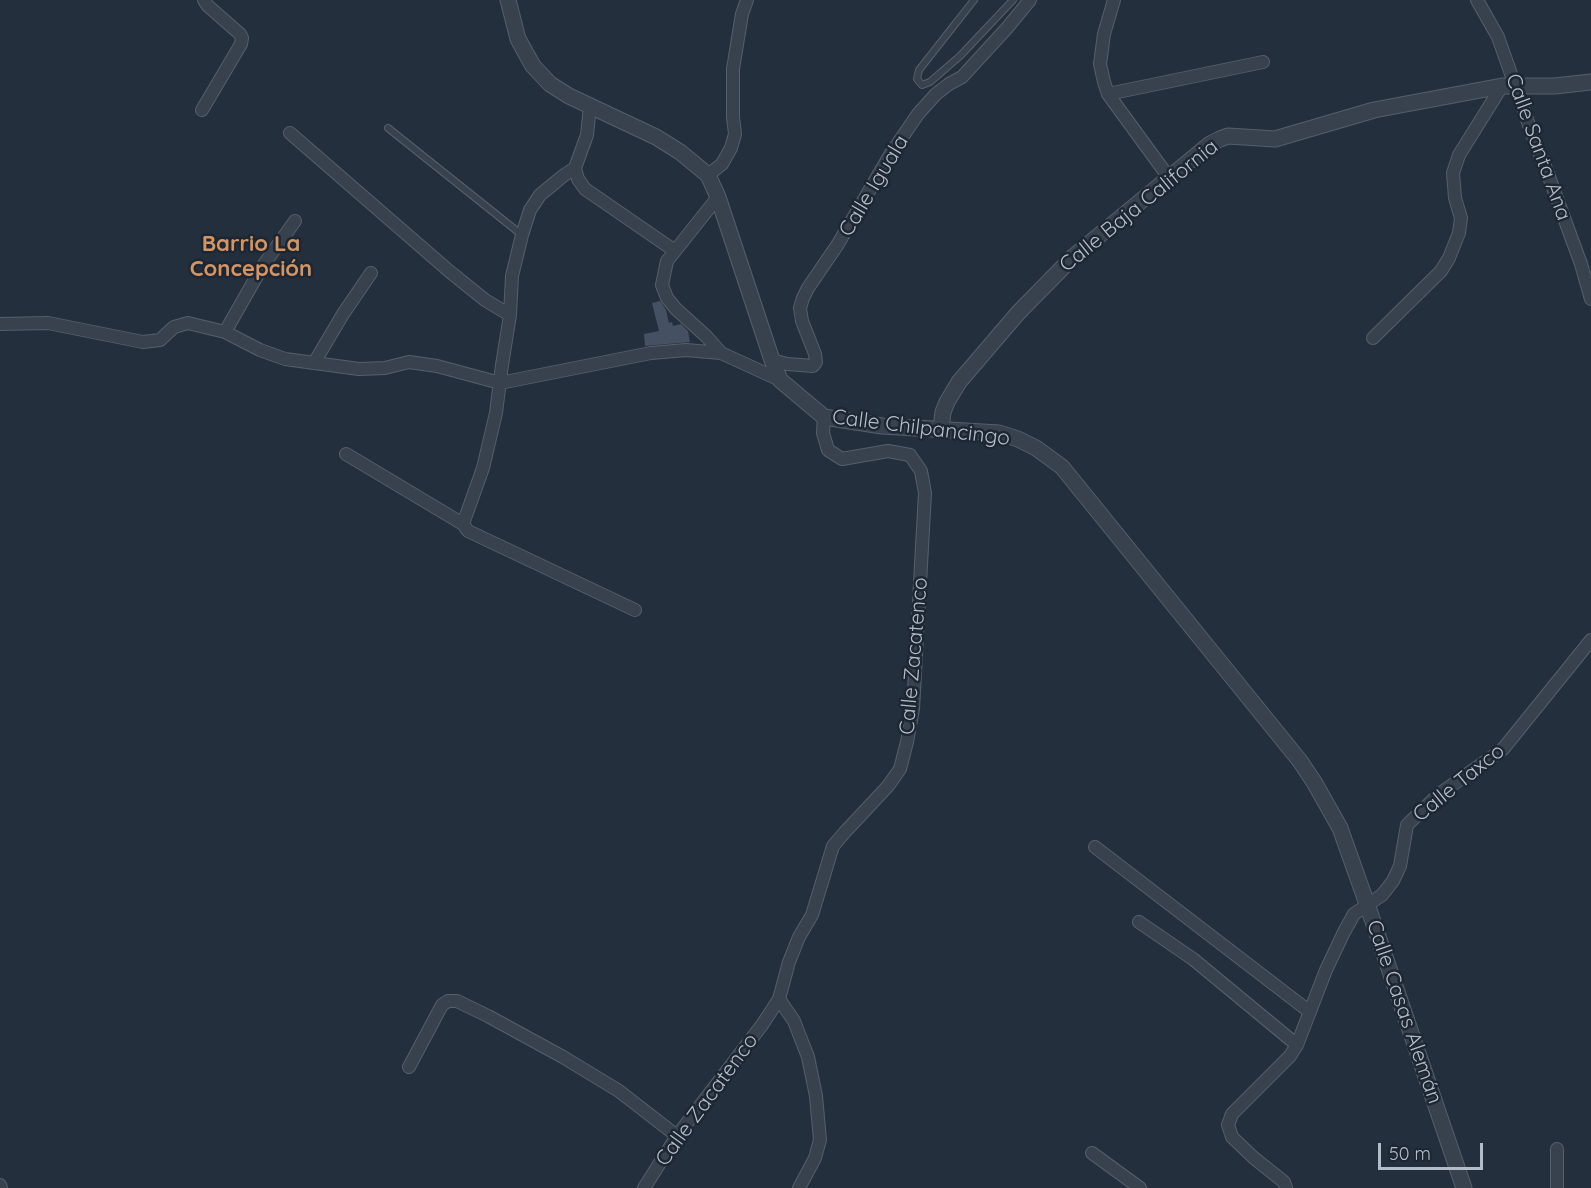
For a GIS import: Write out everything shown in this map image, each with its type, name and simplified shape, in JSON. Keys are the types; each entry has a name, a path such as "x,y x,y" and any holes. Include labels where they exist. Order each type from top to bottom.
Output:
{"street":[{"path":"202,110 241,44 242,38 204,0"},
{"name":"Calle Chilpancingo","path":"508,0 518,39 533,66 550,84 569,96 656,137 680,152 708,175 718,197 780,380 824,417 882,426 999,433 1036,448 1062,467 1300,760 1340,828 1368,904"},
{"path":"708,175 722,164 731,148 735,134 733,69 738,30 747,0"},
{"name":"Calle Iguala","path":"772,360 805,366 813,366 816,362 800,308 808,288 838,244 890,155 918,114 936,94 962,77 1030,0"},
{"path":"1114,0 1104,34 1100,64 1108,94 1170,179"},
{"name":"Calle Santa Ana","path":"1477,0 1498,37 1509,86 1548,174 1581,264 1591,299"},
{"path":"1108,94 1263,62"},
{"name":"Calle Baja California","path":"941,429 943,412 959,382 1018,313 1073,257 1210,144 1228,136 1275,139 1374,110 1509,86 1555,86 1591,82"},
{"path":"1373,338 1442,271 1459,233 1461,218 1455,198 1453,173 1459,155 1509,86"},
{"path":"590,106 587,135 575,168 578,179 585,189 675,250"},
{"path":"290,133 449,271 485,300 510,315"},
{"path":"463,524 483,468 496,413 510,315 512,276 522,235 530,210 540,195 575,168"},
{"path":"718,197 667,261 662,285 667,298 676,309 721,353"},
{"path":"225,332 262,267 296,220"},
{"path":"314,363 371,273"},
{"path":"0,324 48,323 143,342 160,340 174,327 188,322 225,332 260,350 285,359 359,369 385,369 409,362 437,366 500,383 651,353 686,350 721,353 780,380"},
{"name":"Calle Zacatenco","path":"644,1188 677,1136 779,999 789,962 799,937 812,915 833,846 888,786 900,769 907,742 913,709 925,492 921,471 910,455 888,451 842,459 828,450 824,433 824,417"},
{"path":"346,454 463,524 468,531 635,610"},
{"name":"Calle Taxco","path":"1286,1188 1284,1182 1232,1137 1228,1125 1232,1114 1279,1068 1297,1045 1326,969 1354,914 1382,895 1393,881 1400,866 1407,825 1438,795 1503,749 1591,639"},
{"path":"1095,847 1310,1012"},
{"name":"Calle Casas Alemán","path":"1368,904 1464,1188"},
{"path":"1139,922 1193,959 1297,1045"},
{"path":"779,999 794,1020 808,1057 816,1096 820,1140 815,1158 799,1188"},
{"path":"409,1067 442,1005 448,1000 457,1001 563,1057 619,1091 677,1136"},
{"path":"1557,1149 1557,1188"},
{"path":"1092,1153 1140,1188"}],"lane":[{"path":"974,0 919,70 917,79 922,85 930,82 960,56 1013,0"},
{"path":"388,128 522,235"}],"building":[{"path":"660,301 666,310 669,323 672,322 673,326 681,324 688,331 690,342 645,346 644,334 659,331 652,303"}],"district":[{"name":"Barrio La Concepción","path":"251,256"}]}
